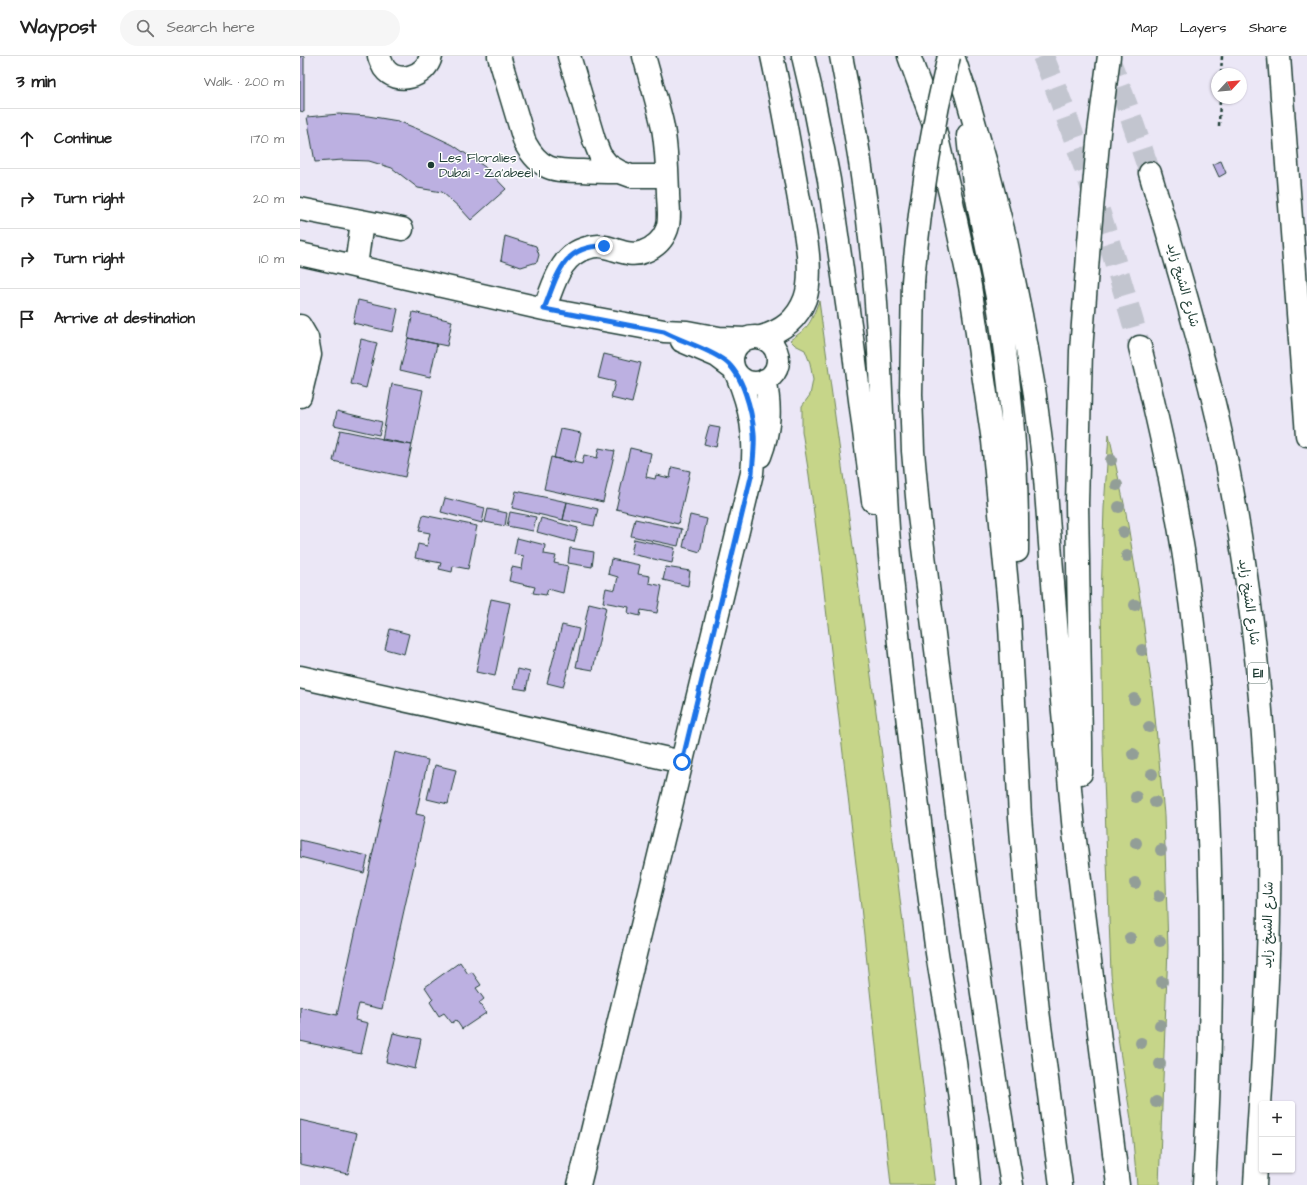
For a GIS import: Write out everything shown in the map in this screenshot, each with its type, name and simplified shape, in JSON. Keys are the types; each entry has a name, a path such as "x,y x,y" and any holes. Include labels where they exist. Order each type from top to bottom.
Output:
{"main road":[{"path":"379,56 384,68 395,76 408,78 420,73 429,64 431,56"},
{"path":"499,56 525,143 530,153 538,161 558,171 620,172"},
{"path":"570,56 594,140 600,155 608,165 631,176 667,176"},
{"path":"544,309 560,268 574,253 594,246 604,246 628,254 644,252 658,243 667,229 667,176 665,144 662,124 644,56"},
{"path":"579,1185 752,473 754,433 745,393 731,359 733,350 738,344 753,338 773,333 791,321 797,314 805,299 808,282 808,265 804,234 786,121 772,56"},
{"path":"804,56 828,180 862,417 884,596 904,693"},
{"path":"841,56 852,109 869,216 874,270 890,557 904,693 931,910 961,1108 969,1185"},
{"path":"910,56 934,125 944,163 971,294 993,441 1009,606 1020,817 1028,914 1041,1034 1061,1185"},
{"path":"949,56 934,122 925,173 918,227 913,282 911,338 913,451 918,508 969,896 1000,1116 1012,1185"},
{"path":"953,56 966,94 987,167 1006,241 1034,388 1044,465 1062,701 1074,832 1118,1185"},
{"path":"1074,832 1080,787 1082,742 1077,503 1081,351 1089,242 1108,56"},
{"path":"1279,56 1307,435"},
{"path":"966,94 967,124 973,184 997,302 1010,392 1014,443 1017,538 1014,702"},
{"name":"شارع الشيخ زايد","path":"1150,173 1197,336 1217,418 1234,501 1248,585 1258,670 1267,807 1269,898 1267,975 1255,1185"},
{"path":"300,209 402,229"},
{"path":"356,266 362,222"},
{"path":"300,254 544,309 664,332 687,332 719,338 753,338 768,341 774,346 777,354 778,362 776,369 771,376 765,380 750,382 743,380 717,356 664,332"},
{"path":"300,326 307,338 310,355 300,396"},
{"path":"1140,347 1172,488 1195,639 1202,715 1210,876 1211,959 1211,1044 1204,1185"},
{"path":"752,473 761,454 768,428 768,396 765,380"},
{"path":"300,677 682,762"},
{"path":"1000,1116 1004,1185"}],"path":[{"path":"1221,68 1222,56"},
{"path":"1219,126 1220,104"}],"green space":[{"path":"819,301 886,784 935,1185 891,1185 861,907 822,574 802,431 802,406 810,395 813,380 810,363 805,350 795,345 790,340 809,324"},
{"path":"1109,434 1126,513 1142,611 1154,706 1164,815 1168,948 1159,1185 1137,1185 1131,1119 1119,1045 1111,974 1103,749 1101,597 1104,508"}],"building":[{"path":"300,56 304,56 304,112 300,111"},
{"name":"Les Floralies Dubai - Za'abeel 1","path":"339,114 368,116 398,121 430,134 453,145 485,167 506,189 471,220 442,192 418,188 392,168 369,161 343,160 315,162 307,117"},
{"path":"1221,161 1226,173 1219,177 1213,164"},
{"path":"505,236 536,246 539,255 537,262 521,267 501,260"},
{"path":"358,300 398,309 393,332 353,323"},
{"path":"413,312 452,321 447,346 408,338"},
{"path":"408,338 437,344 430,377 400,370"},
{"path":"361,339 377,343 366,388 351,384"},
{"path":"604,354 641,363 632,403 611,398 615,382 598,378"},
{"path":"392,384 423,390 412,445 382,440"},
{"path":"337,411 382,422 379,435 334,425"},
{"path":"709,426 720,428 716,447 704,444"},
{"path":"561,429 581,433 574,463 554,458"},
{"path":"340,430 412,445 405,477 333,461"},
{"path":"599,448 615,451 603,502 544,489 551,457 582,464 584,455 597,458"},
{"path":"630,448 651,453 646,477 655,479 656,475 670,478 672,467 690,471 678,524 616,509"},
{"path":"516,491 567,502 563,520 512,508"},
{"path":"445,498 485,508 482,523 441,512"},
{"path":"567,502 598,509 594,526 563,520"},
{"path":"488,509 507,513 505,526 485,522"},
{"path":"510,512 536,517 533,531 507,526"},
{"path":"423,515 477,526 468,569 453,566 452,572 439,569 441,563 415,558 418,544 427,546 430,533 419,531"},
{"path":"690,515 707,519 700,552 683,547"},
{"path":"541,518 578,528 574,542 537,532"},
{"path":"635,519 682,529 678,546 631,536"},
{"path":"517,538 545,545 544,554 556,556 554,563 568,566 563,593 548,589 546,595 533,593 535,587 509,581 512,567 522,569 524,556 514,554"},
{"path":"634,539 675,548 672,563 631,554"},
{"path":"570,548 594,552 592,567 568,563"},
{"path":"611,559 640,565 638,574 650,576 649,583 662,586 657,613 641,610 640,616 628,613 629,607 603,602 606,588 615,590 618,577 608,574"},
{"path":"666,567 690,571 688,586 663,580"},
{"path":"491,599 510,603 495,676 476,672"},
{"path":"589,603 606,607 593,670 576,667"},
{"path":"562,625 579,629 563,687 547,683"},
{"path":"390,629 409,634 404,654 385,649"},
{"path":"518,669 530,672 526,690 514,688"},
{"path":"395,752 428,760 416,814 425,816 382,1009 359,1004 355,1020 368,1023 361,1054 300,1041 300,1007 337,1015"},
{"path":"435,765 456,770 448,804 427,799"},
{"path":"300,840 368,856 364,873 300,857"},
{"path":"460,962 468,974 472,972 481,985 476,988 484,999 479,1003 486,1013 462,1029 456,1020 452,1023 444,1013 439,1016 430,1002 433,999 425,987"},
{"path":"393,1033 421,1039 415,1069 386,1062"},
{"path":"300,1120 357,1133 348,1174 300,1164"}],"tunnel":[{"path":"1043,56 1071,128 1096,200 1140,347"},
{"path":"1108,56 1150,173"}],"place":[{"name":"Les Floralies Dubai - Za'abeel 1","path":"431,165"}],"route":[{"path":"604,246 594,246 583,249 574,253 566,260 560,268 544,309 664,332 726,361 733,368 745,393 754,433 752,473 682,762"}]}
